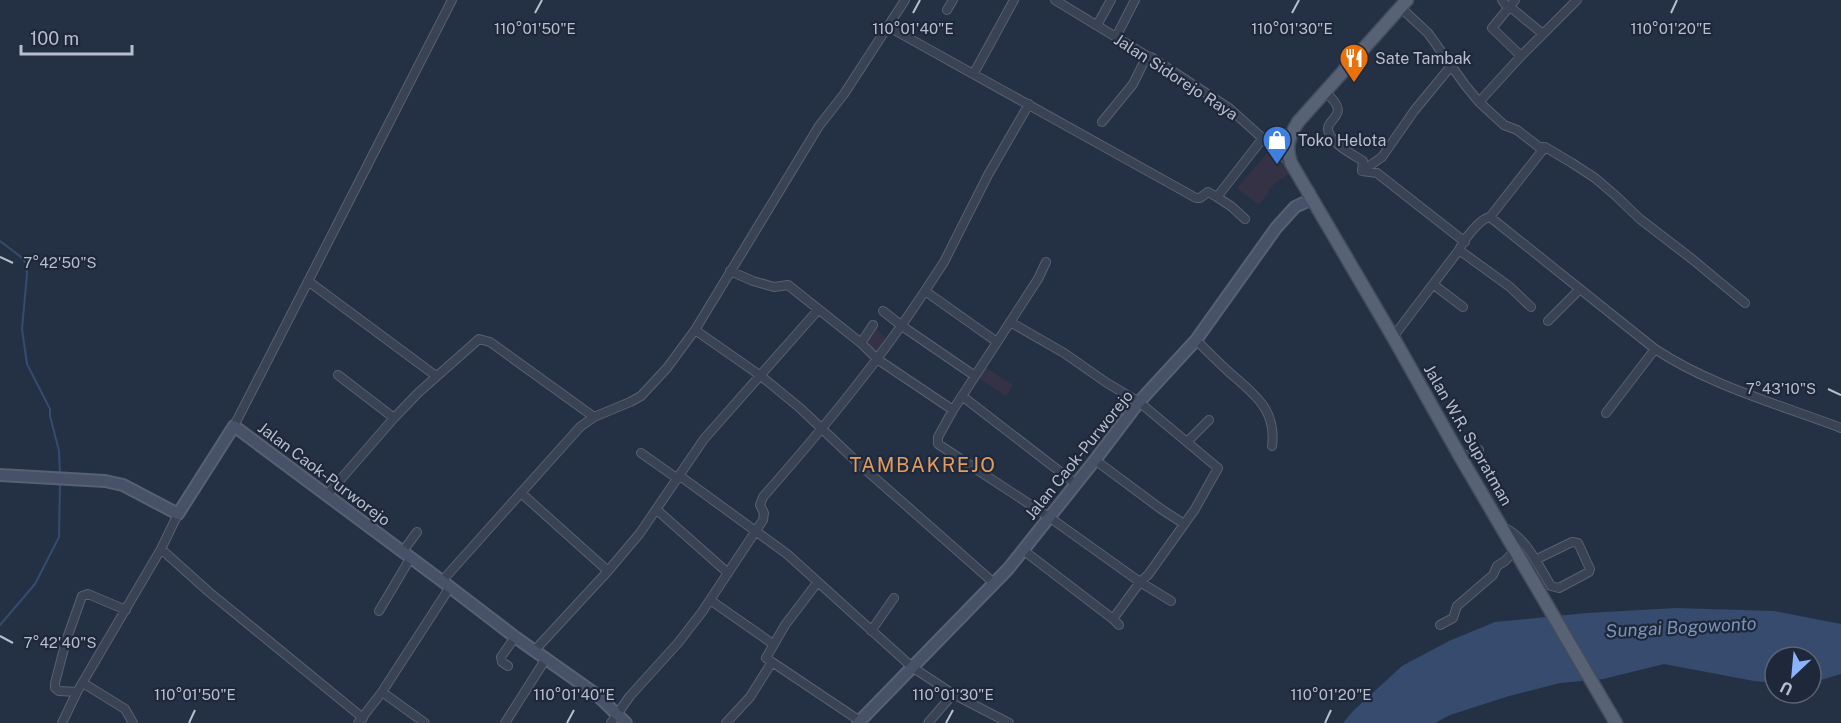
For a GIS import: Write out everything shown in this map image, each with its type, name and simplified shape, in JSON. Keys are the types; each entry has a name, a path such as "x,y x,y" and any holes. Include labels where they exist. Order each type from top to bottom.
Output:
{"main road":[{"path":"1291,163 1287,147 1288,141 1298,122 1404,4"},
{"name":"Jalan W.R. Supratman","path":"1291,163 1616,723"}],"street":[{"path":"234,426 452,0"},
{"path":"161,549 362,721 382,692 446,584 521,493 579,427 594,417 640,396 667,368 695,330 819,126 844,94 905,0"},
{"path":"947,10 953,0"},
{"path":"974,73 1014,0"},
{"name":"Jalan Sidorejo Raya","path":"1055,0 1151,57 1229,108 1291,163"},
{"path":"1097,25 1111,0"},
{"path":"1116,37 1135,0"},
{"path":"1502,0 1504,4 1512,3"},
{"path":"1479,102 1577,0"},
{"path":"1512,3 1543,34"},
{"path":"1512,3 1492,28 1521,56"},
{"path":"1404,4 1479,102 1504,125 1517,130 1539,147 1545,147 1595,178 1640,219 1745,303"},
{"path":"887,26 1196,198 1208,192 1232,207 1245,219"},
{"path":"1102,122 1133,84 1147,56"},
{"path":"1362,171 1382,157 1414,111 1450,66"},
{"path":"1325,92 1335,101 1338,108 1329,126 1329,133 1335,141 1363,161 1362,171"},
{"path":"618,720 630,696 678,643 755,532 764,517 760,505 763,497 878,359 902,326 949,253 988,175 1029,104"},
{"path":"1217,197 1263,138"},
{"path":"1393,337 1434,285 1461,244 1478,224 1485,218 1491,217 1545,147"},
{"path":"1362,171 1377,173 1465,242"},
{"name":"Jalan Caok-Purworejo","path":"859,722 1023,550 1139,402 1196,340 1276,228 1295,207 1312,199"},
{"path":"1491,217 1655,349 1672,360 1706,377 1841,428"},
{"path":"1459,250 1510,287 1531,307"},
{"path":"1046,262 1038,279 953,410 938,437 938,444 1171,601"},
{"path":"730,271 753,281 774,286 788,285 878,359 953,410"},
{"path":"308,281 436,376"},
{"path":"1434,285 1463,307"},
{"path":"1548,321 1580,289"},
{"path":"925,291 997,342"},
{"path":"534,651 627,550 657,510 704,439 819,310"},
{"path":"884,311 975,376"},
{"path":"1010,322 1064,353 1139,402 1218,468 1195,509 1113,619"},
{"path":"861,343 873,326"},
{"path":"695,330 761,376 800,408 858,463 994,583"},
{"path":"327,495 418,393 479,339 484,339 594,417"},
{"path":"1196,340 1265,407 1271,424 1272,446"},
{"path":"1606,413 1655,349"},
{"path":"338,375 394,418"},
{"path":"963,396 1076,484"},
{"path":"1187,442 1209,420"},
{"name":"Jalan Caok-Purworejo","path":"178,514 234,426 407,554 514,638 597,695 618,720"},
{"path":"1461,458 1479,450"},
{"path":"641,453 679,477 787,554 912,667 953,694 1009,723"},
{"path":"1095,460 1184,524"},
{"path":"0,475 123,485 178,514 161,549 77,692 62,723"},
{"path":"521,493 608,571"},
{"path":"657,510 728,573"},
{"path":"1501,526 1512,531 1523,542 1551,586 1554,588 1559,588 1589,572 1587,562 1578,543 1575,542 1535,560"},
{"path":"379,611 417,532"},
{"path":"1023,550 1119,626"},
{"path":"1440,625 1453,618 1458,605 1493,575 1497,566 1515,550"},
{"path":"817,583 785,625 766,658 859,722"},
{"path":"77,692 59,691 55,688 55,683 66,641 82,596 88,594 126,610"},
{"path":"871,632 894,598"},
{"path":"710,600 773,644"},
{"path":"508,666 502,662 501,657 514,638"},
{"path":"505,723 545,660"},
{"path":"726,723 750,697 772,662"},
{"path":"83,683 126,709 132,723"},
{"path":"382,692 425,723"},
{"path":"928,723 953,694"}],"shaded area":[{"path":"1269,151 1290,173 1274,184 1259,205 1237,188"},
{"path":"874,327 887,339 879,352 864,343"},
{"path":"982,365 1013,385 1006,396 975,376"}],"water":[{"name":"Sungai Bogowonto","path":"1676,608 1774,611 1841,624 1841,674 1823,679 1823,645 1763,645 1763,682 1664,664 1603,679 1560,683 1509,696 1450,715 1435,723 1343,723 1402,666 1449,641 1495,622 1587,613"}],"waterway":[{"path":"0,241 26,263 22,329 27,364 50,409 59,451 60,474"},
{"path":"0,625 35,584 59,537 60,482"}],"place":[{"name":"Sate Tambak","path":"1354,84"},
{"name":"Toko Helota","path":"1277,166"}],"district":[{"name":"TAMBAKREJO","path":"923,465"}]}
